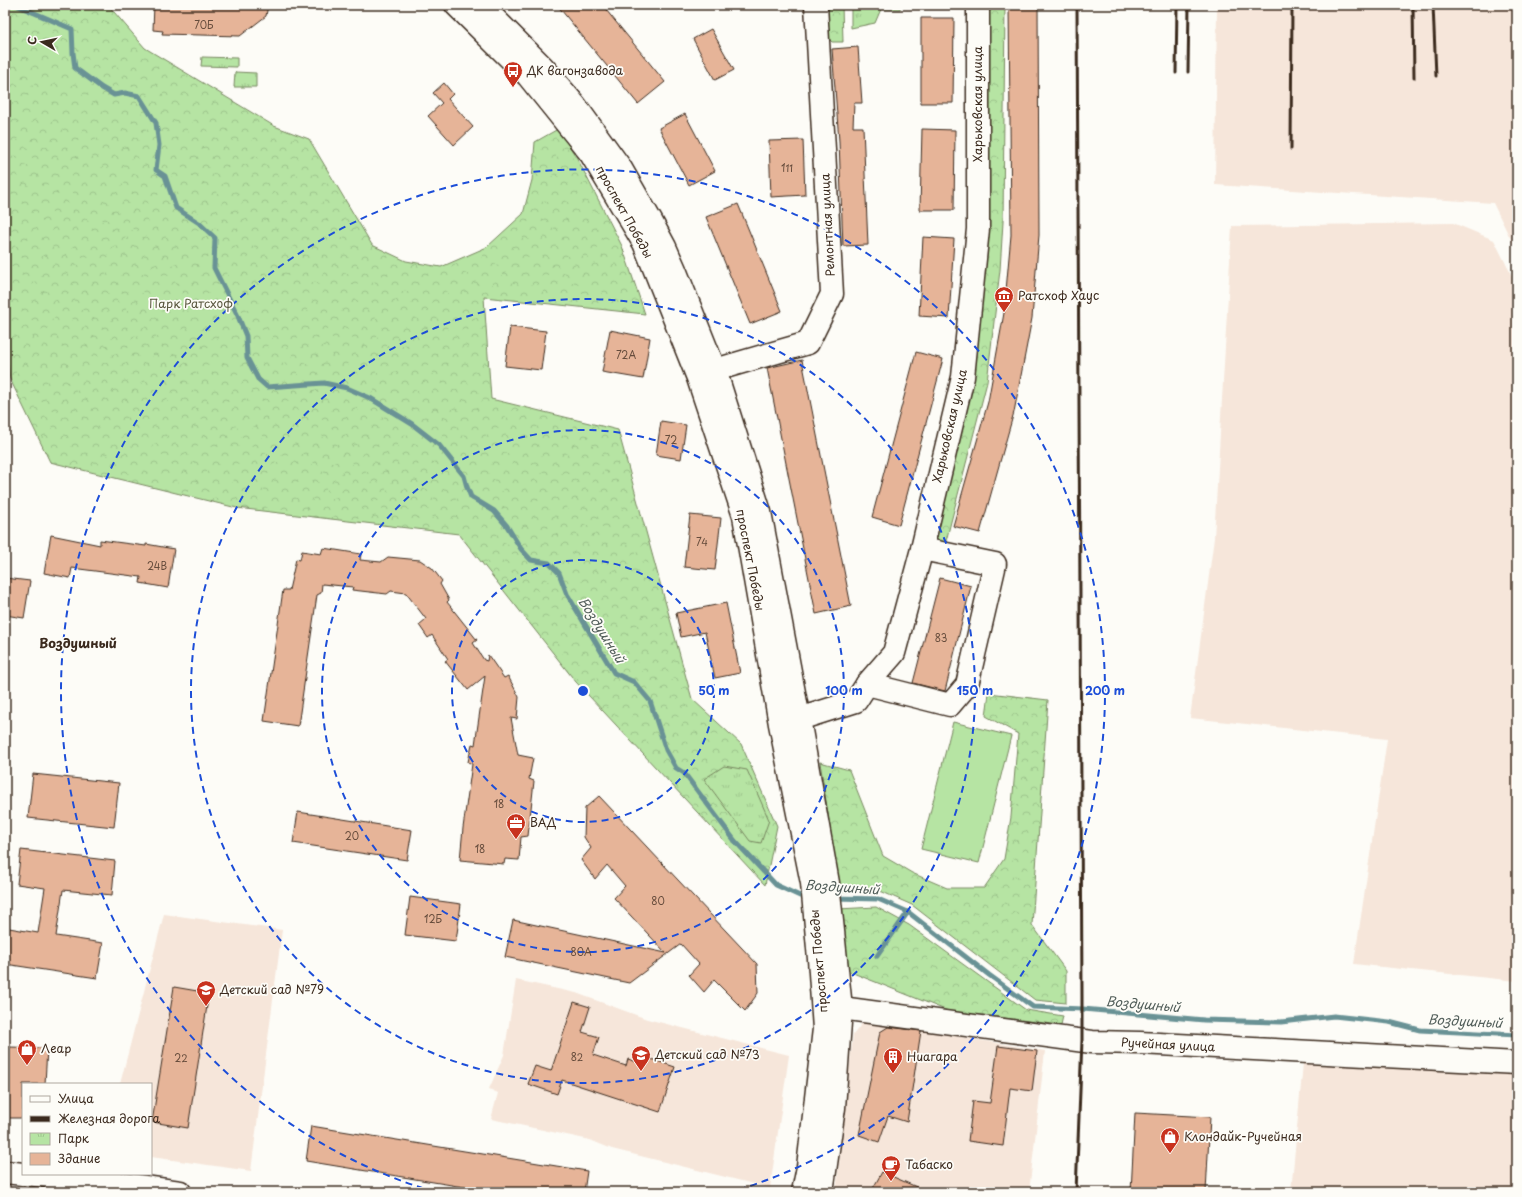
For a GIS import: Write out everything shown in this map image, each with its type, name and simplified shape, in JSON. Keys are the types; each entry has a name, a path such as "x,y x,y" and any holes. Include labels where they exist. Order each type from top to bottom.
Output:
{"main road":[{"name":"проспект Победы","path":"456,5 528,76 591,154 644,243 698,378 744,516 790,721 820,883 832,1004 834,1108 822,1192"},
{"name":"проспект Победы","path":"481,5 543,67 575,105 620,167 665,247 715,370 760,512 790,721"},
{"name":"Ремонтная улица","path":"715,370 808,343 832,294 816,5"},
{"name":"Харьковская улица","path":"790,721 856,701 867,684 894,653 922,549 963,377 978,229 978,5"},
{"path":"867,684 950,705 967,685 995,564 922,549"},
{"name":"проспект Победы","path":"803,1192 808,1167 824,1029 832,1004"},
{"name":"Ручейная улица","path":"832,1004 1092,1042 1140,1043 1517,1063"},
{"path":"5,1172 22,1174"},
{"path":"34,1175 116,1183 180,1192"}],"shaded area":[{"path":"1217,5 1517,5 1517,252 1493,203 1215,185"},
{"path":"1453,223 1494,240 1517,286 1517,981 1354,964 1387,739 1190,718 1214,538 1232,226"},
{"name":"Детский сад №79","path":"164,914 282,930 251,1171 152,1157 152,1083 120,1083"},
{"name":"Детский сад №73","path":"516,980 576,993 647,1019 789,1055 770,1188 612,1149 590,1140 491,1119 498,1093 489,1089 504,1055"},
{"path":"864,1021 1045,1051 1029,1192 836,1192 853,1035"},
{"path":"1303,1063 1517,1074 1517,1192 1291,1192"}],"green space":[{"name":"Парк Ратсхоф","path":"5,5 108,5 145,48 274,126 309,139 372,245 406,261 441,267 487,247 523,214 532,180 535,142 558,129 577,158 622,246 645,314 484,297 491,399 618,430 692,699 741,744 777,826 765,885 576,682 459,534 237,508 50,462 10,379 5,348"},
{"path":"824,5 842,5 843,42 832,42 824,34"},
{"path":"851,5 900,5 900,9 881,9 875,23 851,28"},
{"path":"986,5 1005,5 1003,222 1000,270 987,382 945,545 930,540 970,378"},
{"path":"202,57 237,58 237,67 201,66"},
{"path":"235,72 256,73 256,87 234,87"},
{"path":"989,693 1048,700 1032,925 1066,971 1066,1003 1035,1000 912,905 878,890 840,892 820,762 849,770 883,856 912,873 947,888 984,888 1004,859 1011,817 1018,734 986,716"},
{"path":"953,722 1011,736 979,863 921,849"},
{"path":"724,766 747,770 769,820 761,843 750,841 704,779"},
{"path":"876,907 909,925 1026,1010 1063,1016 1061,1025 948,1011 848,971 838,909"}],"building":[{"path":"154,5 268,5 266,16 240,36 162,34 163,31 153,30"},
{"path":"557,5 602,5 665,82 638,104"},
{"path":"1009,5 1038,5 1039,235 1032,318 1014,412 980,533 953,526 988,402 1004,313 1011,235"},
{"path":"921,18 954,18 953,103 921,103"},
{"path":"711,29 734,70 715,80 693,39"},
{"path":"858,47 862,103 854,103 853,127 863,127 868,245 843,246 839,141 832,49"},
{"path":"444,83 453,94 448,99 473,127 454,145 428,116 442,103 433,93"},
{"path":"685,114 715,171 689,185 659,128"},
{"path":"922,129 955,130 954,210 920,210"},
{"path":"803,140 805,195 771,197 769,141"},
{"path":"738,204 782,311 750,324 706,217"},
{"path":"923,237 954,239 949,318 919,316"},
{"path":"510,327 546,331 541,370 505,366"},
{"path":"610,330 650,338 643,379 602,372"},
{"path":"916,352 943,359 899,525 872,517"},
{"path":"802,360 851,606 816,614 767,368"},
{"path":"661,421 686,425 681,459 656,455"},
{"path":"690,515 721,518 715,570 684,567"},
{"path":"51,535 100,545 100,540 146,546 146,544 174,549 168,588 140,583 141,577 72,568 70,578 44,573"},
{"path":"323,548 361,554 360,560 381,562 388,557 420,560 432,568 442,581 440,584 449,600 447,602 477,640 473,643 484,660 487,661 488,655 504,678 508,676 519,697 517,719 511,718 518,755 533,758 529,779 534,781 528,836 521,837 519,860 505,859 504,864 460,860 472,764 468,762 472,744 475,745 485,676 468,690 445,661 448,659 432,635 428,638 419,625 426,619 406,593 391,591 387,594 352,590 353,587 322,584 321,593 317,595 298,726 264,721 283,590 289,590 296,559 300,560 302,551 321,554"},
{"path":"5,578 30,581 24,618 5,615"},
{"path":"940,578 971,586 945,691 913,683"},
{"path":"726,603 740,673 715,678 705,632 681,637 676,613"},
{"path":"33,774 119,783 114,827 28,818"},
{"path":"599,796 757,964 758,993 745,1011 714,980 704,992 689,975 699,964 681,944 629,983 505,957 513,920 666,953 614,898 625,886 607,865 595,879 581,860 591,848 584,837 585,808"},
{"path":"298,812 412,830 407,860 293,843"},
{"path":"21,850 115,861 112,895 63,890 56,936 103,943 97,978 5,964 5,952 9,928 38,933 45,888 17,884"},
{"path":"410,897 461,904 456,941 405,935"},
{"path":"174,987 209,993 188,1128 152,1122"},
{"path":"574,1002 590,1007 582,1032 599,1037 593,1055 626,1066 628,1059 646,1065 648,1058 675,1067 660,1112 562,1080 557,1094 528,1084 535,1066 551,1071"},
{"name":"Ниагара","path":"888,1027 921,1031 907,1122 888,1116 879,1142 859,1135 880,1032"},
{"path":"998,1046 1037,1051 1032,1091 1010,1088 1003,1146 968,1141 973,1101 990,1103"},
{"name":"Леар","path":"9,1047 47,1048 45,1083 22,1083 22,1118 7,1118"},
{"name":"Клондайк-Ручейная","path":"1135,1113 1210,1117 1206,1192 1131,1192"},
{"path":"311,1126 587,1171 584,1192 494,1192 306,1161"},
{"name":"Табаско","path":"882,1172 928,1192 871,1192"}],"waterway":[{"name":"Воздушный","path":"16,5 72,29 75,68 102,88 114,95 125,93 139,96 156,123 159,145 156,170 165,176 176,208 199,223 215,238 214,268 238,316 246,336 247,358 258,379 267,387 324,383 347,388 370,398 412,424 439,445 464,476 471,497 494,511 507,526 521,549 531,560 549,563 559,573 567,594 614,673 634,682 650,701 666,750 676,768 684,773 735,841 776,885 802,897 808,897"},
{"name":"Воздушный","path":"834,898 878,899 908,912 1033,1007 1083,1009 1204,1020 1281,1022 1334,1016 1389,1022 1420,1030 1517,1035"},
{"path":"877,956 908,912"}],"railway":[{"path":"1076,1192 1082,1040 1077,5"},
{"path":"1176,73 1177,5"},
{"path":"1188,72 1189,5"},
{"path":"1291,149 1292,5"},
{"path":"1413,5 1414,78"},
{"path":"1433,5 1436,76"}],"place":[{"name":"ДК вагонзавода","path":"513,88"},
{"name":"Ратсхоф Хаус","path":"1004,313"},
{"name":"ВАД","path":"516,840"},
{"name":"Детский сад №79","path":"206,1007"},
{"name":"Леар","path":"27,1066"},
{"name":"Детский сад №73","path":"641,1072"},
{"name":"Ниагара","path":"893,1074"},
{"name":"Клондайк-Ручейная","path":"1170,1154"},
{"name":"Табаско","path":"891,1182"}],"district":[{"name":"Воздушный","path":"78,643"}]}
